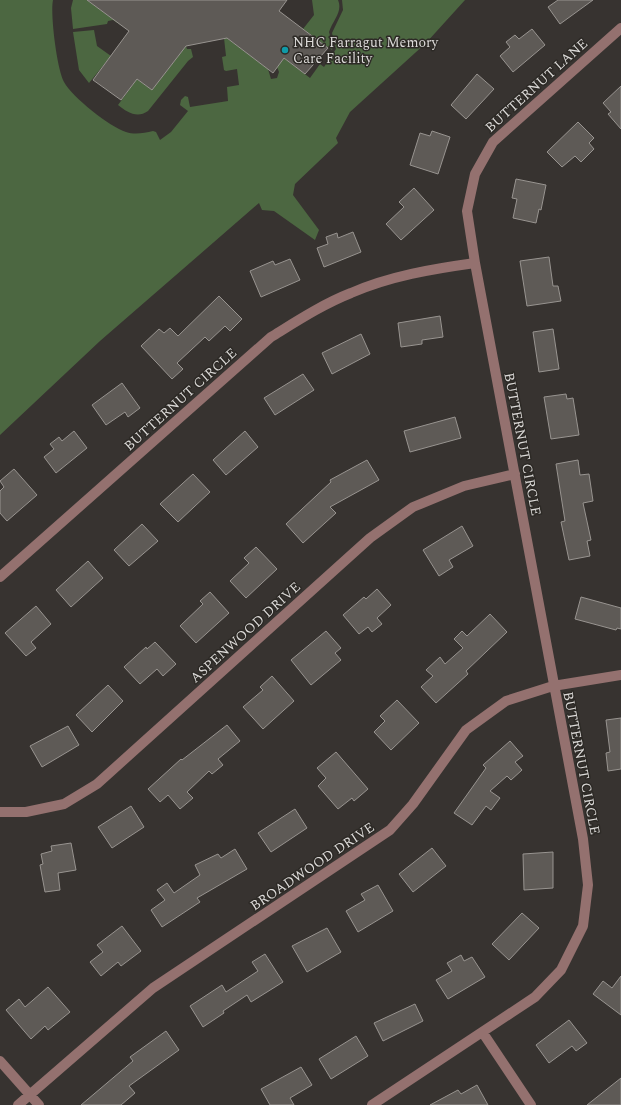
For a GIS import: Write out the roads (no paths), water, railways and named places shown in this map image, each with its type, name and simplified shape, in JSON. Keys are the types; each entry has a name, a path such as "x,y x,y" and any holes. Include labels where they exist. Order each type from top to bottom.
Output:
{"street":[{"name":"BUTTERNUT LANE","path":"474,263 467,211 475,174 493,142 621,28"},
{"name":"BUTTERNUT CIRCLE","path":"0,577 271,337 311,312 350,293 389,279 474,263 583,840 588,885 583,926 561,970 535,997 483,1033 372,1105"},
{"name":"ASPENWOOD DRIVE","path":"0,812 26,812 64,804 97,784 370,538 413,507 464,486 515,474"},
{"name":"BROADWOOD DRIVE","path":"18,1105 153,988 390,830 413,804 466,730 506,701 554,686 621,675"},
{"path":"483,1033 531,1105"},
{"path":"0,1061 39,1105"}],"place":[{"name":"NHC Farragut Memory Care Facility","path":"285,50"}]}
